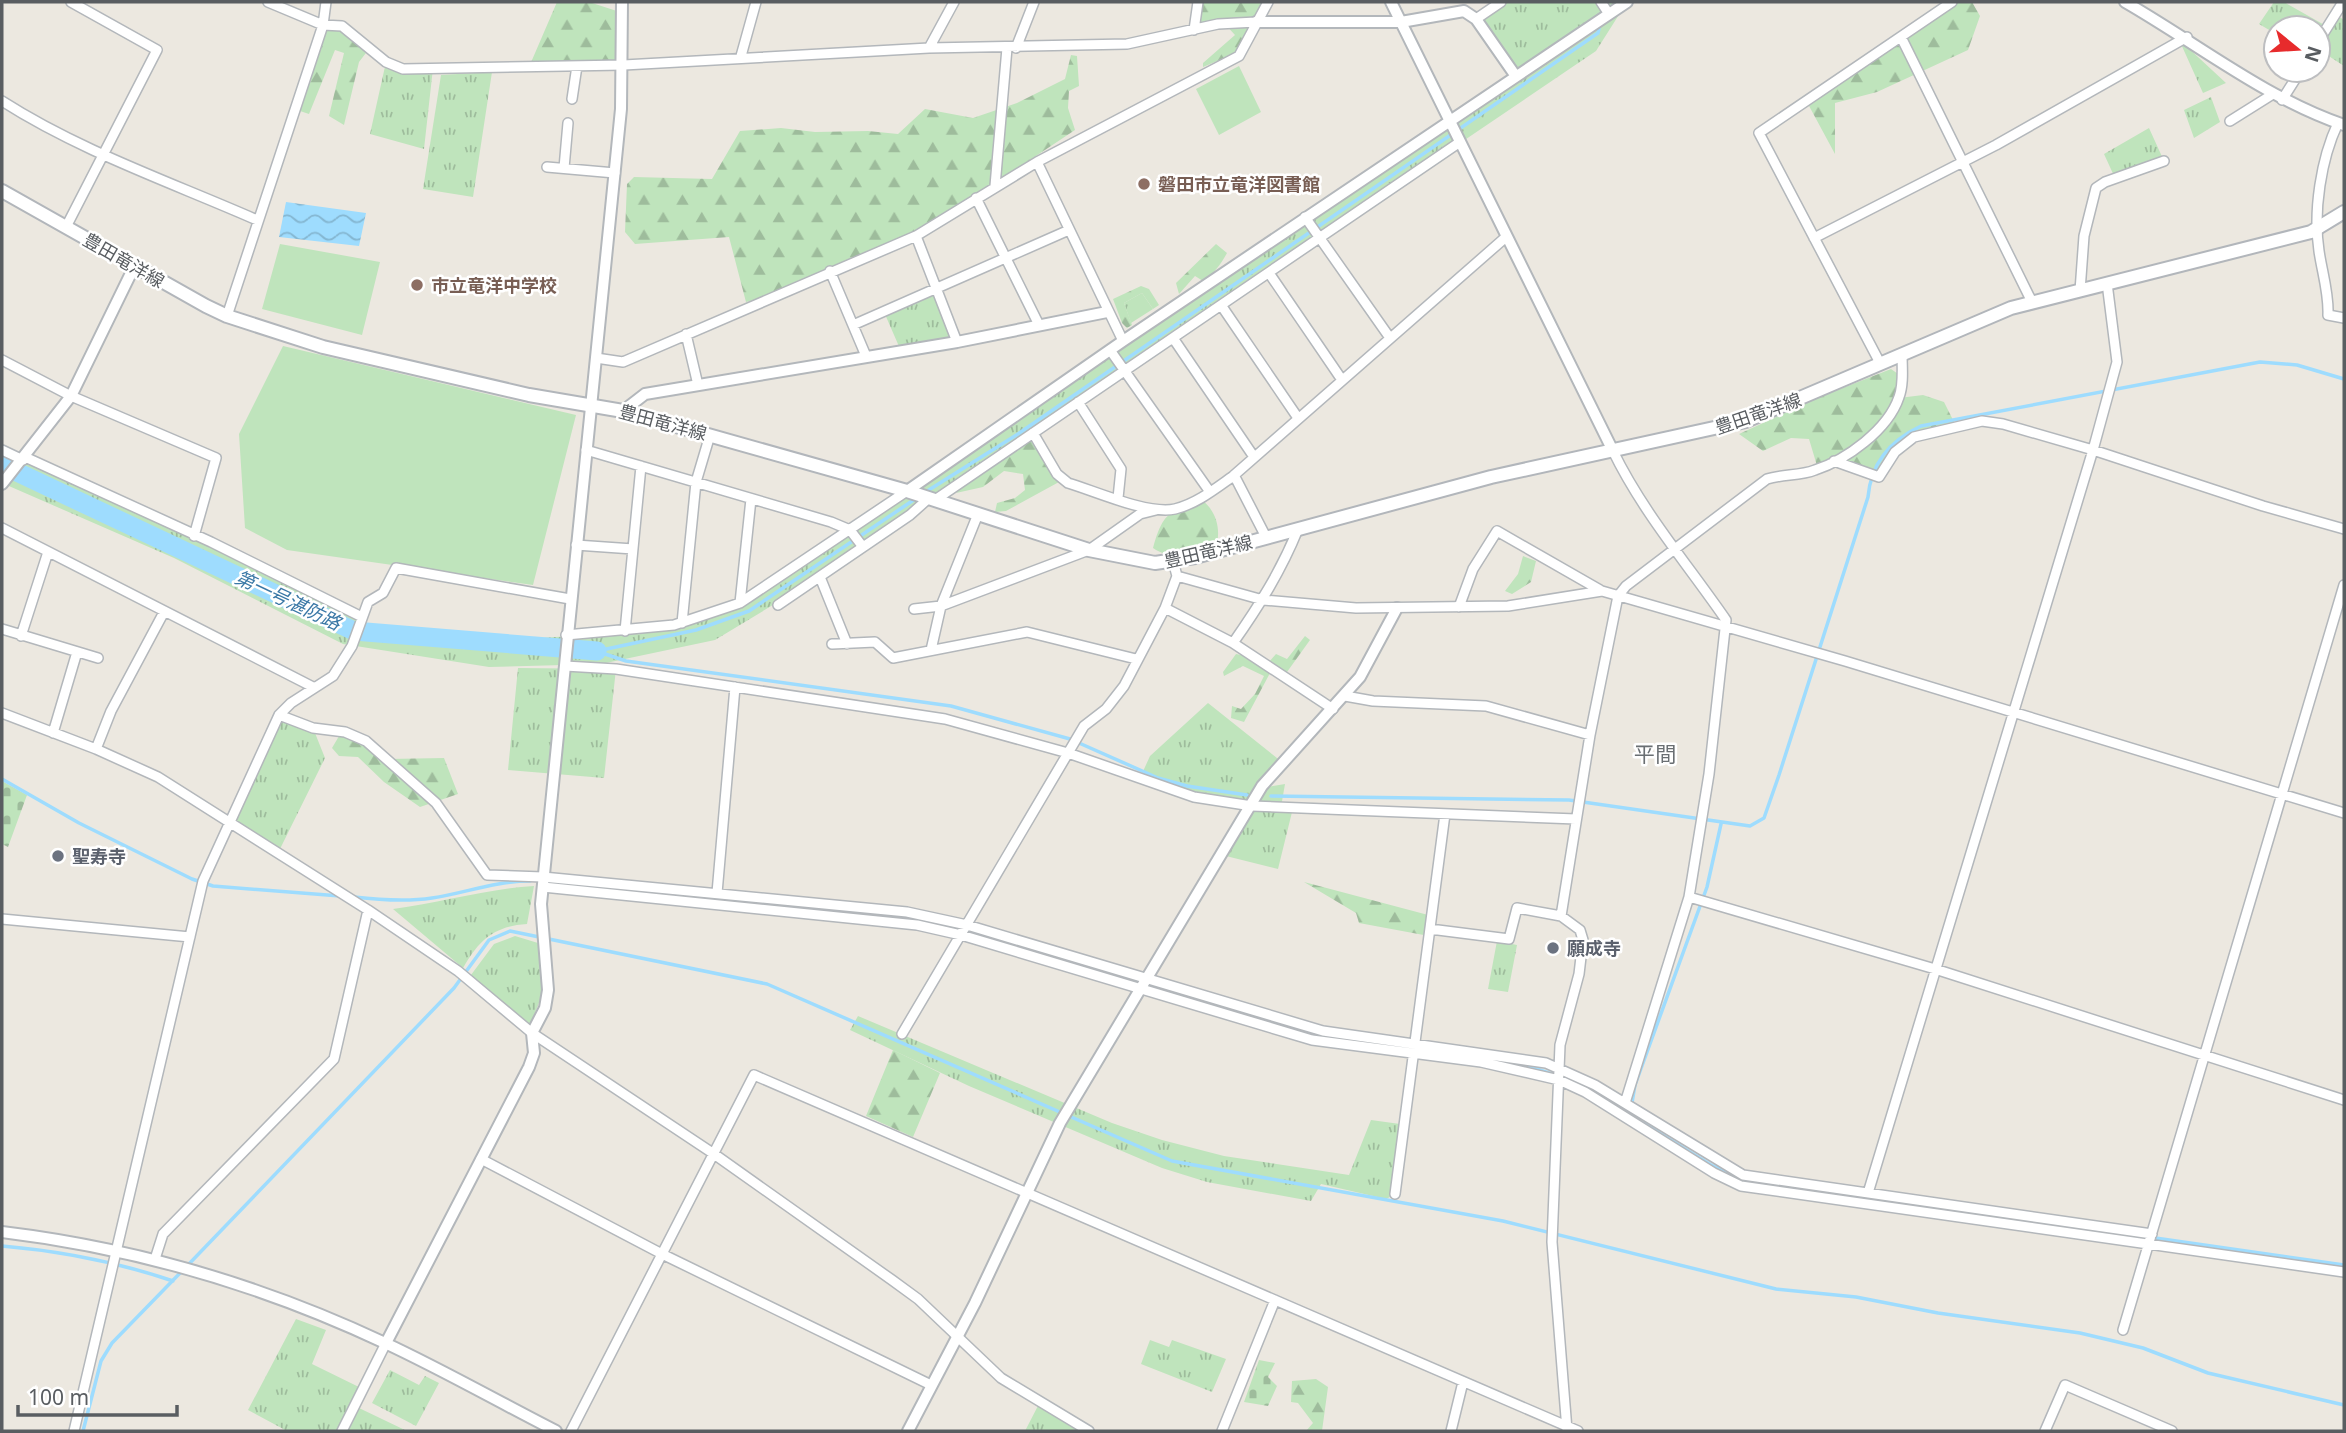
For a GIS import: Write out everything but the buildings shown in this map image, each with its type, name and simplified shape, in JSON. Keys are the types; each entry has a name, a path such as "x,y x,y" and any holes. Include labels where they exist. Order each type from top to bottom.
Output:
{"main road":[{"name":"豊田竜洋線","path":"2,191 134,267 227,316 348,353 529,395 623,411 908,491 1089,550 1155,563 1173,561 1491,477 1746,421 2032,302 2318,229 2344,212"}],"street":[{"path":"66,227 157,50 71,2"},
{"path":"268,2 323,25 342,26 386,62 403,69 624,65 741,56 929,48 1127,44 1194,30 1256,22 1401,22 1463,7 1476,19 1515,75"},
{"path":"227,316 323,25 326,2"},
{"path":"342,1431 529,1067 534,1053 532,1033 545,1008 548,989 541,904 566,635 615,173 624,65 622,2"},
{"path":"741,56 756,2"},
{"path":"929,48 954,2"},
{"path":"995,186 1012,48 1034,2"},
{"path":"1194,30 1198,2"},
{"path":"596,358 623,362 916,236 1037,162 1239,56 1268,2"},
{"path":"1391,2 1631,490 1678,549 1726,620 1709,774 1689,897 1625,1103"},
{"path":"1476,19 1501,2"},
{"path":"1601,2 1609,14"},
{"path":"566,635 682,623 740,603 1450,119 1627,2"},
{"path":"1880,363 1759,134 1952,2"},
{"path":"2125,2 2187,37 2277,97 2341,124 2326,149 2318,229 2328,315 2344,318"},
{"path":"2332,20 2343,2"},
{"path":"1901,37 1965,161 2032,302"},
{"path":"1814,238 1965,161 2187,37"},
{"path":"572,99 577,66"},
{"path":"2230,121 2277,97 2289,84"},
{"path":"2,101 24,115 257,220"},
{"path":"564,168 569,123"},
{"path":"778,605 1460,142"},
{"path":"2080,291 2084,236 2096,188 2105,181 2164,161"},
{"path":"1037,162 1123,341"},
{"path":"547,167 615,173"},
{"path":"976,198 1039,326"},
{"path":"1306,217 1318,239 1390,338"},
{"path":"853,325 1069,230"},
{"path":"916,236 957,342"},
{"path":"914,609 941,606 1089,550 1140,514 1175,509 1210,492 1234,475 1506,237"},
{"path":"3,482 71,396 134,267"},
{"path":"830,271 866,356"},
{"path":"1269,273 1342,380"},
{"path":"1868,1193 2011,713 2094,450 2117,362 2107,283"},
{"path":"1221,305 1298,418"},
{"path":"623,411 645,394 957,342 1107,312"},
{"path":"686,334 698,385"},
{"path":"1173,338 1254,457"},
{"path":"1110,350 1210,492"},
{"path":"1561,916 1590,735 1618,596 1626,586 1768,479 1786,473 1805,473 1852,452 1896,406 1900,394 1902,354"},
{"path":"2,360 71,396 216,458 194,536"},
{"path":"1078,402 1121,468 1118,498"},
{"path":"1834,461 1879,477 1895,452 1914,437 1982,421 2003,424 2094,450 2263,506 2344,529"},
{"path":"1034,433 1057,474 1068,483 1157,510"},
{"path":"682,623 696,482 710,435"},
{"path":"2,450 194,536 361,619"},
{"path":"586,450 850,530 863,547"},
{"path":"625,631 641,466"},
{"path":"1234,475 1266,537"},
{"path":"740,603 751,499"},
{"path":"931,650 941,606 978,514"},
{"path":"2,528 313,687"},
{"path":"1233,643 1264,600 1298,529"},
{"path":"1459,607 1472,569 1497,531 1602,591 2344,813"},
{"path":"576,545 633,550"},
{"path":"21,636 48,552"},
{"path":"902,1034 1084,726 1106,709 1124,686 1165,608 1177,576 1173,561"},
{"path":"74,1431 203,881 279,715 313,687 333,676 352,646 368,602 383,593 396,568 570,599"},
{"path":"1177,576 1264,600 1304,606 1508,606 1602,591"},
{"path":"820,577 847,644"},
{"path":"2123,1330 2344,585"},
{"path":"1165,608 1233,643 1333,709"},
{"path":"908,1431 955,1336 975,1303 1060,1123 1262,786 1345,696 1379,644 1396,608"},
{"path":"96,748 111,711 164,612"},
{"path":"2,629 98,658"},
{"path":"832,644 875,642 892,658 1027,632 1136,659"},
{"path":"54,733 76,652"},
{"path":"565,666 616,669 945,719 1068,753 1194,797 1251,806 1576,819"},
{"path":"717,893 736,687"},
{"path":"1345,696 1373,701 1486,706 1590,735"},
{"path":"2,713 96,748 158,776 368,910 458,971 532,1033 714,1154 918,1299 1001,1378 1089,1431"},
{"path":"279,715 313,728 345,732 366,741 436,803 487,874 889,921 961,935 1323,1031 1517,1056 1559,1068 1625,1103 1743,1175 2152,1234"},
{"path":"1395,1194 1445,814"},
{"path":"543,882 717,893 907,912 967,925 1312,1040 1516,1068 1559,1080 1585,1091 1714,1173 1741,1186 2344,1272"},
{"path":"1689,897 1935,970 2344,1100"},
{"path":"1430,929 1509,939 1517,908 1561,916 1580,930 1583,940 1579,974 1563,1026 1552,1242 1567,1429"},
{"path":"155,1259 163,1234 334,1059 368,910"},
{"path":"2,919 190,937"},
{"path":"571,1431 754,1076 1567,1429 1578,1431"},
{"path":"481,1159 663,1254 931,1385"},
{"path":"2,1232 118,1250 259,1292 386,1343 556,1431"},
{"path":"1222,1431 1275,1300"},
{"path":"1451,1431 1462,1382"},
{"path":"2045,1431 2065,1385 2172,1431"}],"green space":[{"path":"557,2 589,2 623,13 624,65 529,67"},
{"path":"1202,2 1267,2 1241,51 1203,67 1203,63 1235,35 1223,22 1196,26"},
{"path":"1502,2 1627,2 1596,51 816,579 715,640 601,664 489,667 343,644 174,558 2,483 2,450 167,524 361,621 403,631 450,637 553,637 655,625 743,601 782,581 840,536 1515,76 1476,19"},
{"path":"1953,2 1972,2 1980,16 1968,50 1877,92 1835,103 1835,154 1808,104"},
{"path":"2274,2 2284,2 2305,14 2266,14"},
{"path":"2338,16 2344,20 2344,66 2332,58 2332,23"},
{"path":"342,26 369,49 359,62 344,125 329,116 344,53 335,50 309,114 300,111 326,28"},
{"path":"2181,44 2184,44 2226,83 2203,93"},
{"path":"1071,55 1077,56 1079,86 1069,91 1068,108 1075,130 916,236 772,296 746,302 729,237 635,244 625,232 627,184 634,177 712,179 740,131 781,128 815,132 868,131 898,134 925,109 973,118 1017,103 1065,79"},
{"path":"386,62 403,69 433,68 424,149 370,134"},
{"path":"1239,66 1261,112 1219,135 1196,89"},
{"path":"492,72 473,197 423,189 441,75"},
{"path":"2211,97 2220,122 2194,138 2184,110"},
{"path":"2149,128 2164,161 2115,178 2104,154"},
{"path":"280,244 380,262 362,335 262,309"},
{"path":"1216,244 1227,253 1219,265 1203,281 1195,276 1179,294 1176,283"},
{"path":"1141,286 1149,289 1159,305 1153,309 1142,293 1124,303 1132,325 1127,328 1122,323 1113,299"},
{"path":"938,293 957,342 901,351 884,312"},
{"path":"1142,293 1153,309 1131,323 1124,303"},
{"path":"283,346 576,415 533,585 287,550 245,528 239,434"},
{"path":"1891,369 1901,376 1899,398 1923,395 1944,402 1956,426 1905,442 1882,474 1834,461 1818,469 1809,439 1791,438 1763,451 1739,434 1783,414 1800,399 1825,395"},
{"path":"1020,442 1033,442 1059,482 1006,511 995,512 997,503 1015,498 1025,490 1023,474 1004,471 983,487 956,493 982,468"},
{"path":"1203,501 1217,524 1215,551 1175,555 1153,548 1160,527 1169,515"},
{"path":"1523,556 1536,561 1531,582 1512,594 1505,591 1518,574"},
{"path":"1305,636 1310,640 1287,672 1268,663 1276,654 1287,659"},
{"path":"1236,654 1246,656 1270,673 1244,722 1231,718 1232,706 1241,709 1255,694 1264,676 1243,666 1224,676 1223,672"},
{"path":"518,668 616,669 604,778 508,770"},
{"path":"1208,703 1282,762 1262,788 1285,784 1281,807 1293,808 1278,869 1222,855 1252,806 1194,797 1140,778 1150,756"},
{"path":"279,715 313,728 325,758 278,853 233,825"},
{"path":"342,731 388,759 444,758 458,794 420,807 384,782 358,757 339,756 332,748"},
{"path":"2,781 27,795 8,847 2,844"},
{"path":"1304,882 1432,916 1429,936 1359,923 1356,913"},
{"path":"534,886 527,924 496,931 482,942 463,968 393,909 498,890"},
{"path":"515,936 538,943 542,995 530,1025 468,979 494,944"},
{"path":"1497,941 1517,945 1508,992 1488,989"},
{"path":"858,1016 1112,1123 1162,1140 1224,1156 1349,1175 1371,1120 1400,1124 1395,1194 1386,1199 1321,1184 1311,1201 1207,1182 1162,1168 969,1086 850,1030"},
{"path":"893,1050 940,1073 913,1137 866,1116"},
{"path":"296,1319 326,1330 312,1364 363,1389 342,1431 287,1431 248,1410"},
{"path":"1150,1340 1169,1347 1172,1340 1226,1359 1212,1392 1141,1364"},
{"path":"1259,1360 1275,1363 1268,1377 1277,1386 1268,1406 1244,1402"},
{"path":"390,1370 419,1385 425,1376 439,1383 416,1426 372,1403"},
{"path":"1316,1379 1328,1387 1322,1431 1306,1431 1313,1423 1298,1403 1291,1402 1292,1381"},
{"path":"1041,1400 1084,1431 1025,1431"},
{"path":"359,1408 407,1431 345,1431"}],"water":[{"path":"286,202 366,213 359,246 279,237"}],"waterway":[{"path":"924,493 1018,434 1598,33 1600,24"},
{"path":"1271,796 1569,800 1750,826 1764,818 1779,775 1868,497 1873,473 1884,454 1900,438 1921,426 2260,362 2297,365 2344,379"},
{"name":"第一号湛防路","path":"2,465 354,631 597,651"},
{"path":"597,651 696,630 749,611 918,497"},
{"path":"599,652 626,661 951,706 1070,739 1158,778 1187,786 1247,795"},
{"path":"2,779 79,823 192,879 213,886 340,896"},
{"path":"1630,1115 1635,1085 1707,887 1721,824"},
{"path":"354,897 422,899 504,883 530,881"},
{"path":"597,887 711,898"},
{"path":"900,915 923,920"},
{"path":"948,925 1317,1034"},
{"path":"187,1266 454,988 489,940 510,931 767,984 1172,1161 1503,1221 1776,1289 1856,1297 1938,1313 2080,1333 2143,1348 2208,1373 2344,1405"},
{"path":"1328,1036 1375,1043"},
{"path":"1515,1063 1575,1083 1630,1115"},
{"path":"1643,1123 1711,1165 1743,1179 2344,1265"},
{"path":"2,1246 89,1258 173,1281"},
{"path":"83,1431 101,1361 112,1343 182,1271"}],"place":[{"name":"磐田市立竜洋図書館","path":"1144,184"},
{"name":"市立竜洋中学校","path":"417,285"},
{"name":"聖寿寺","path":"58,856"},
{"name":"願成寺","path":"1553,948"}],"district":[{"name":"平間","path":"1655,754"}]}
